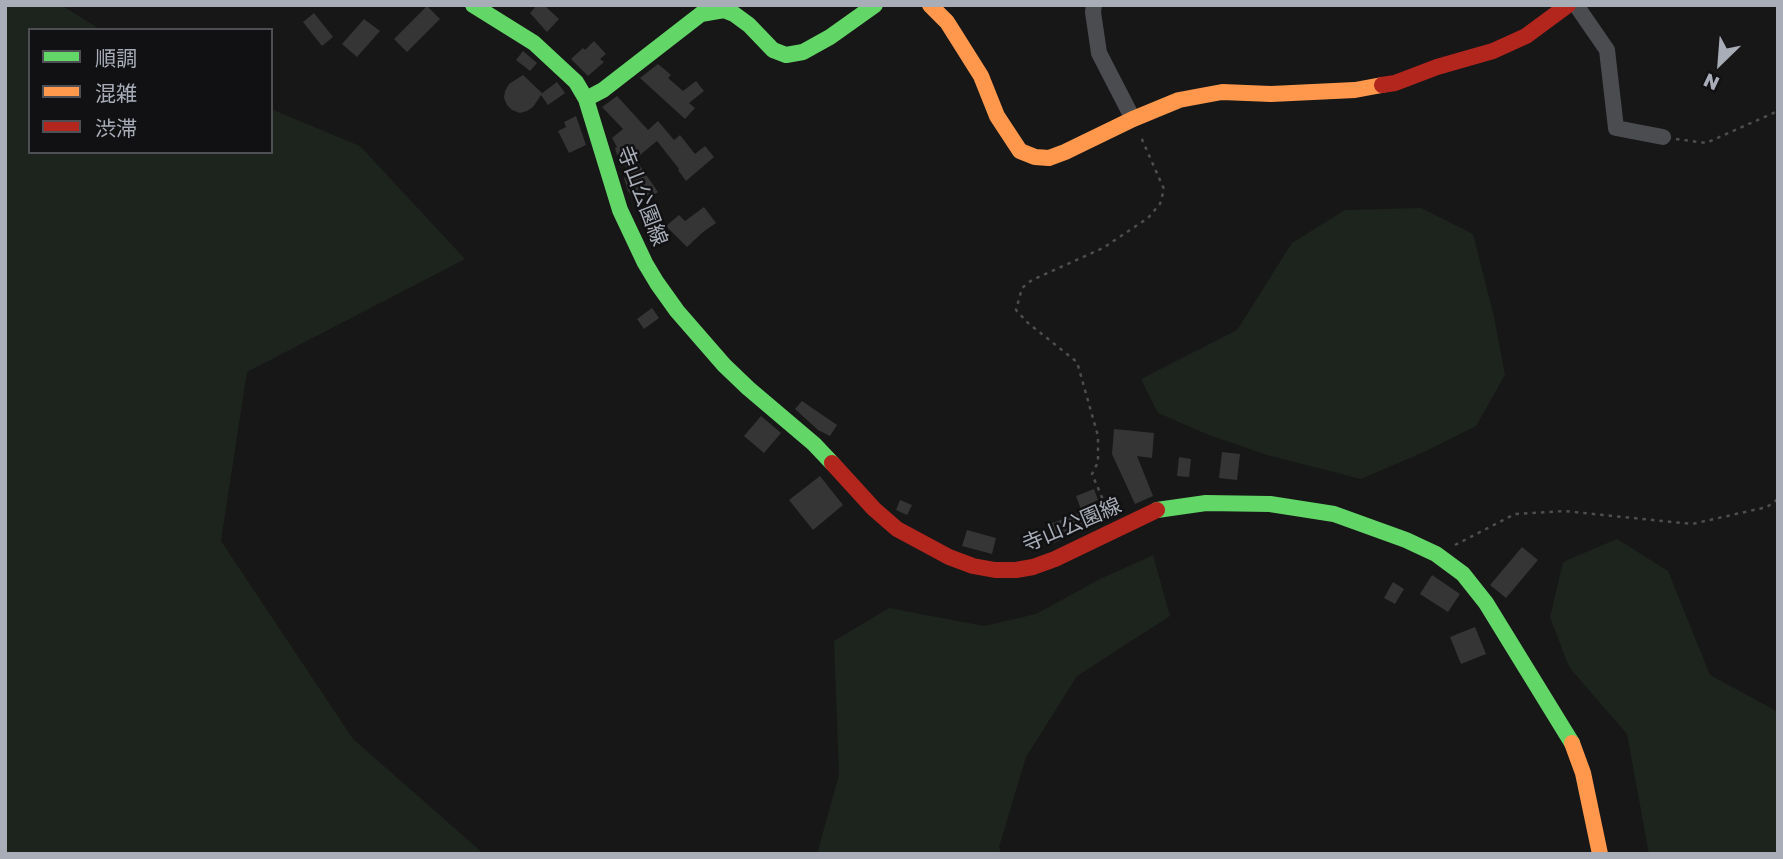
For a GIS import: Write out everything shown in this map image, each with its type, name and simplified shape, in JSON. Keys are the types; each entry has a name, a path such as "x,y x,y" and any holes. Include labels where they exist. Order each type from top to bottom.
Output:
{"main road":[{"name":"寺山公園線","path":"473,5 534,43 576,82 586,99 620,210 657,283 677,311 724,365 814,444 874,509 897,529 949,557 973,566 1016,570 1055,559 1154,512 1171,507 1226,502 1270,503 1334,514 1437,554 1463,574 1486,603 1571,740 1583,773 1600,854"},
{"path":"586,99 603,90 701,13 724,10 734,13 773,50 786,55 803,52 831,37 875,5"},
{"path":"930,5 947,22 981,76 997,116 1020,151 1035,157 1049,158 1179,100 1222,92 1319,92 1355,90 1395,83 1437,67 1493,51 1526,36 1569,5"}],"street":[{"path":"1094,5 1099,54 1133,119"},
{"path":"1576,5 1607,50 1616,128 1663,137"}],"path":[{"path":"1663,137 1706,143 1778,111"},
{"path":"1116,531 1092,474 1098,462 1098,436 1077,362 1028,323 1016,310 1022,288 1032,280 1103,248 1148,218 1160,204 1164,188 1133,119"},
{"path":"1437,554 1515,514 1564,511 1692,524 1767,507 1778,499"}],"shaded area":[{"path":"5,5 61,5 98,28 28,28 28,154 273,154 273,110 360,146 465,259 247,372 221,541 353,739 484,854 5,854"},
{"path":"1421,208 1473,234 1494,317 1505,375 1476,426 1361,479 1267,455 1209,435 1158,413 1141,379 1237,330 1292,243 1345,210"},
{"path":"1617,539 1668,571 1710,675 1778,712 1778,854 1649,854 1627,734 1569,667 1550,617 1563,562"},
{"path":"1153,555 1170,616 1077,676 1026,757 999,847 1001,854 817,854 839,775 834,641 889,608 984,626 1036,614 1098,580"}],"building":[{"path":"537,5 544,5 559,19 547,32 530,13"},
{"path":"427,6 440,19 407,52 394,39"},
{"path":"314,13 333,37 322,46 303,22"},
{"path":"364,19 380,31 357,57 342,44"},
{"path":"594,41 606,54 600,59 604,62 588,76 571,59"},
{"path":"523,51 537,63 530,71 516,60"},
{"path":"658,64 671,75 668,78 683,91 696,81 704,91 689,103 695,108 685,119 640,78"},
{"path":"523,75 541,94 557,82 565,93 548,105 541,95 527,111 520,113 512,110 504,98 505,91 509,84"},
{"path":"617,96 648,130 658,121 674,140 680,135 695,154 705,146 714,157 686,181 657,141 635,159 658,192 637,203 628,191 624,178 631,173 617,155 617,147 612,138 623,129 602,107"},
{"path":"576,116 586,145 569,153 558,131 566,127 564,122"},
{"path":"704,207 716,223 687,247 666,226 679,215 685,221"},
{"path":"652,308 659,318 644,329 637,319"},
{"path":"802,401 837,425 830,436 818,430 795,409"},
{"path":"761,416 781,433 764,453 744,436"},
{"path":"1114,429 1154,433 1152,458 1137,456 1153,496 1135,504 1112,454"},
{"path":"1222,452 1240,454 1237,480 1219,478"},
{"path":"1179,457 1191,459 1189,477 1177,476"},
{"path":"820,476 843,505 813,530 789,500"},
{"path":"1094,489 1098,500 1095,501 1103,521 1054,543 1047,525 1082,512 1076,496"},
{"path":"900,500 912,505 907,515 896,510"},
{"path":"967,530 996,538 992,554 962,546"},
{"path":"1522,547 1538,560 1506,598 1490,585"},
{"path":"1432,575 1460,594 1448,612 1420,594"},
{"path":"1393,582 1404,589 1395,604 1384,598"},
{"path":"1475,627 1486,654 1461,664 1450,637"}],"traffic: fast":[{"path":"473,5 534,43 576,82 586,99 620,210 657,283 677,311 724,365 832,463"},
{"path":"586,99 603,90 701,14 724,10 734,14 773,50 786,55 803,52 830,37 875,5"},
{"path":"1157,510 1206,503 1270,504 1334,514 1436,554 1463,574 1486,603 1572,743"}],"traffic: slow":[{"path":"930,5 947,22 981,76 997,116 1020,151 1035,157 1049,158 1065,152 1179,100 1222,92 1271,94 1355,90 1382,85"},
{"path":"1572,743 1583,773 1600,854"}],"traffic: jam":[{"path":"1382,85 1493,51 1526,36 1568,5"},
{"path":"832,463 874,509 897,529 949,557 973,566 995,570 1033,567 1055,559 1157,510"}]}
